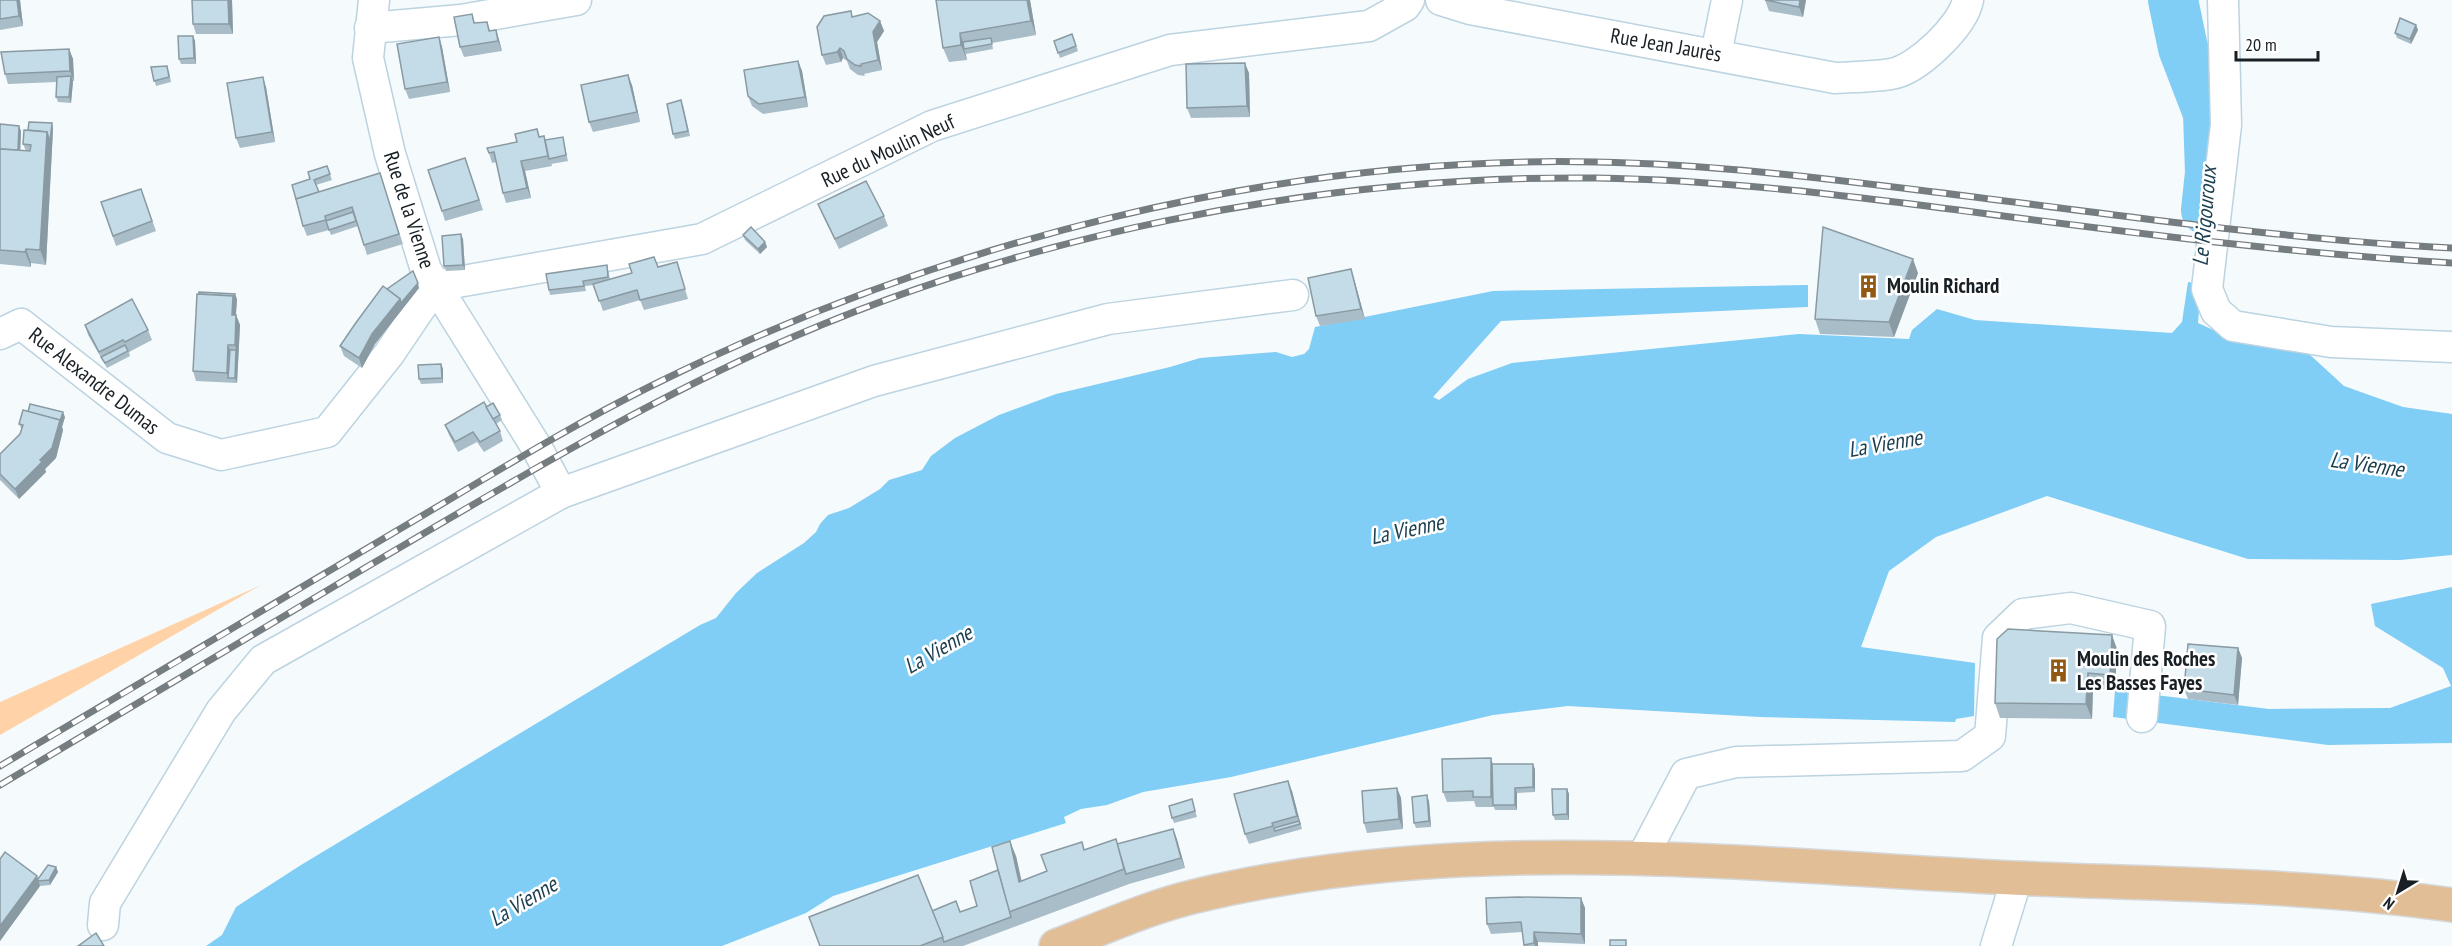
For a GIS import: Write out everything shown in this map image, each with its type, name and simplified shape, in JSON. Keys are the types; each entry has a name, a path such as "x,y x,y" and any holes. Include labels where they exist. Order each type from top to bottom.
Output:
{"main road":[{"path":"1056,946 1190,897 1249,884 1409,862 1594,856 2285,889 2398,897 2452,905"}],"street":[{"path":"372,14 461,20 576,0"},
{"name":"Rue du Moulin Neuf","path":"435,286 702,239 932,126 1170,50 1369,26 1405,6 1409,0"},
{"name":"Rue Jean Jaurès","path":"1441,0 1470,9 1835,78 1893,74 1924,58 1948,36 1968,0"},
{"path":"1716,54 1726,0"},
{"path":"2223,0 2226,125 2207,289 2216,311 2233,326 2331,342 2452,347"},
{"name":"Rue de la Vienne","path":"372,14 368,58 390,154 426,270 537,448 561,493"},
{"name":"Rue Alexandre Dumas","path":"0,334 21,324 167,438 221,455 327,432 389,354 435,286"},
{"path":"103,925 105,903 221,711 263,660 561,493 885,378 1108,319 1293,296"},
{"path":"1642,858 1686,774 1736,762 1962,756 1990,736 1998,638 2024,614 2071,608 2150,626 2142,705"},
{"path":"1996,946 2017,878"}],"shaded area":[{"path":"261,585 0,735 0,702"}],"water":[{"name":"La Vienne","path":"2188,282 2201,284 2198,323 2235,340 2308,353 2344,386 2403,407 2452,414 2452,555 2400,560 2248,559 2047,496 1936,537 1889,571 1861,647 1975,663 1974,716 1956,719 1955,722 1760,717 1568,706 1493,715 1231,777 1143,792 1107,805 1081,809 1064,817 1066,823 833,896 806,913 722,946 206,946 222,935 236,907 301,865 700,625 716,618 736,593 757,573 804,543 816,532 828,515 849,508 880,489 889,480 922,470 931,456 955,438 999,415 1056,394 1200,358 1276,352 1292,357 1304,354 1309,349 1315,327 1493,291 1808,285 1808,307 1501,321 1433,397 1439,400 1468,379 1512,363 1799,334 1909,339 1912,330 1937,309 1975,320 2172,333 2182,322"},
{"path":"2452,587 2452,743 2328,745 2113,717 2115,690 2269,709 2390,708 2451,686 2443,668 2375,626 2371,604"}],"building":[{"path":"0,0 17,0 19,16 0,19"},
{"path":"192,0 228,0 229,24 193,24"},
{"path":"936,0 1027,0 1031,21 960,33 961,45 943,48"},
{"path":"1765,0 1800,0 1799,7"},
{"path":"851,11 852,17 868,13 880,21 873,32 878,60 861,64 861,66 855,65 847,59 840,48 837,52 822,55 817,27 824,16"},
{"path":"472,14 474,23 487,22 489,31 496,30 498,41 460,47 454,17"},
{"path":"2400,18 2416,25 2410,39 2395,33"},
{"path":"1072,34 1076,46 1058,53 1054,41"},
{"path":"178,36 193,36 194,58 179,59"},
{"path":"439,37 447,82 405,89 397,44"},
{"path":"991,38 992,44 964,49 963,42"},
{"path":"69,49 70,71 5,74 1,52"},
{"path":"798,61 805,97 759,104 748,96 744,70"},
{"path":"1245,63 1247,106 1187,108 1186,64"},
{"path":"167,66 169,77 154,81 151,67"},
{"path":"628,75 637,112 589,122 581,85"},
{"path":"71,76 69,97 56,97 57,77"},
{"path":"263,77 272,132 236,138 227,83"},
{"path":"681,100 688,131 673,134 667,104"},
{"path":"29,122 52,123 50,142 47,132 28,130"},
{"path":"0,124 19,126 18,150 0,149"},
{"path":"537,129 539,137 544,136 548,156 521,161 527,188 503,193 494,152 489,153 487,148 517,142 515,134"},
{"path":"24,130 47,132 40,250 26,249 25,252 0,250 0,149 30,151 31,145 23,144"},
{"path":"563,137 566,155 549,159 545,140"},
{"path":"465,158 479,200 442,211 428,170"},
{"path":"327,166 330,174 314,180 319,192 296,199 292,185 310,179 308,172"},
{"path":"380,173 399,234 364,245 352,207 325,216 326,220 303,226 296,199"},
{"path":"866,181 884,216 835,239 818,204"},
{"path":"141,189 152,221 113,236 101,202"},
{"path":"353,212 356,221 329,230 326,221"},
{"path":"751,227 765,242 758,249 743,235"},
{"name":"Moulin Richard","path":"1823,227 1913,259 1889,322 1815,319"},
{"path":"461,234 463,265 444,266 442,236"},
{"path":"654,257 658,267 677,262 685,289 640,300 637,290 599,301 593,284 632,273 629,264"},
{"path":"607,265 608,277 583,281 584,286 549,290 546,274"},
{"path":"1351,269 1361,309 1316,316 1308,278"},
{"path":"413,271 418,283 401,303 400,299 387,289"},
{"path":"383,286 400,299 372,334 359,358 340,346"},
{"path":"199,292 235,294 234,301 233,296 199,294"},
{"path":"197,294 233,296 232,315 236,315 235,345 228,345 227,373 193,371"},
{"path":"132,299 148,330 99,352 85,325"},
{"path":"125,345 128,351 105,363 101,357"},
{"path":"230,350 236,350 235,378 228,378"},
{"path":"441,364 442,378 419,379 418,365"},
{"path":"484,402 500,431 480,442 473,432 455,442 445,425"},
{"path":"493,403 500,415 493,419 486,407"},
{"path":"30,404 63,412 60,421 28,412"},
{"path":"23,410 60,420 52,448 40,460 42,462 15,489 0,474 0,454 20,434 23,425 19,424"},
{"name":"Moulin des Roches Les Basses Fayes","path":"2008,629 2112,635 2110,675 2088,673 2086,704 1995,703 1997,639"},
{"path":"2188,644 2238,648 2234,695 2184,689"},
{"path":"1491,758 1491,797 1473,797 1473,791 1443,792 1442,759"},
{"path":"1492,764 1533,764 1533,787 1515,788 1515,805 1493,805"},
{"path":"1288,781 1297,816 1245,834 1234,794"},
{"path":"1397,788 1399,819 1364,823 1362,791"},
{"path":"1552,789 1567,789 1567,814 1553,815"},
{"path":"1427,795 1429,821 1414,823 1412,797"},
{"path":"1192,799 1195,811 1172,818 1169,806"},
{"path":"1299,821 1300,824 1275,831 1274,828"},
{"path":"1173,829 1181,858 1126,874 1117,844"},
{"path":"1116,839 1124,869 1009,912 992,847 1010,841 1019,882 1047,871 1041,855 1082,842 1084,850"},
{"path":"5,852 37,876 0,926 0,859"},
{"path":"48,865 56,867 49,880 38,881 38,879"},
{"path":"998,870 1011,917 944,942 932,911 956,901 960,912 977,906 970,881"},
{"path":"918,875 943,937 920,946 820,946 809,917"},
{"path":"1486,898 1581,898 1581,934 1534,932 1534,943 1524,945 1521,922 1487,924"},
{"path":"96,933 104,946 78,946"},
{"path":"1610,940 1626,940 1626,946 1610,946"}],"waterway":[{"name":"Le Rigouroux","path":"2173,0 2183,48 2208,113 2210,173 2206,210"}],"railway":[{"path":"0,766 587,420 653,385 762,334 876,289 992,250 1111,218 1232,192 1354,174 1475,164 1638,163 1808,177 2257,232 2452,248"},
{"path":"0,785 514,481 610,427 709,376 856,311 957,275 1062,245 1168,220 1276,201 1384,188 1491,180 1596,178 1752,186 2231,244 2452,263"}],"place":[{"name":"Moulin Richard","path":"1869,286"},
{"name":"Moulin des Roches Les Basses Fayes","path":"2059,671"}]}
